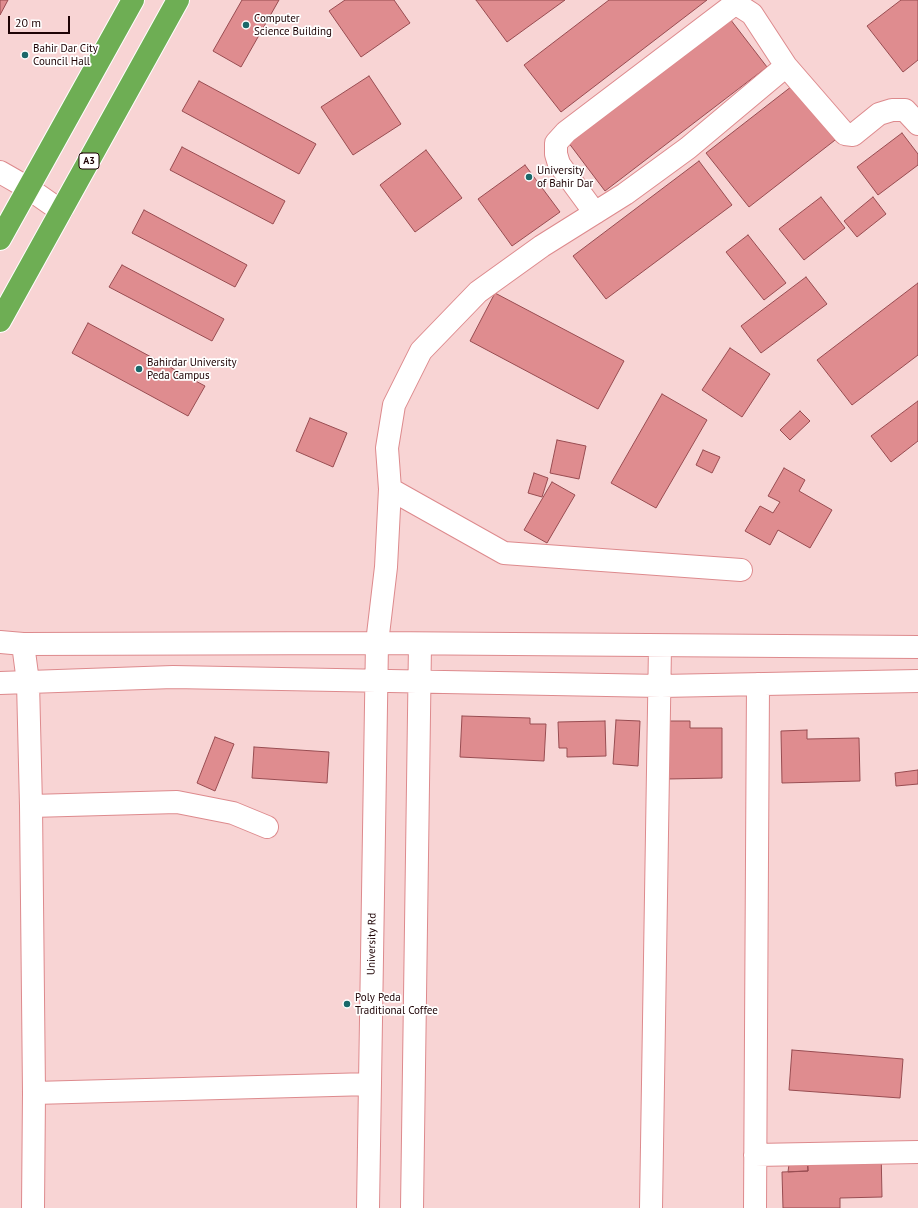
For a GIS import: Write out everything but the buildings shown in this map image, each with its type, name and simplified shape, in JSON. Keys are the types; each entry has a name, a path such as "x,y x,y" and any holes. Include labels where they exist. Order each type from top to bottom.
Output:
{"highway":[{"path":"0,239 133,0"},
{"name":"A3","path":"0,321 177,0"}],"street":[{"path":"595,213 558,164 556,143 566,132 732,6 738,5 752,14 786,66 845,134 853,135 879,114 892,110 905,110 918,124"},
{"name":"University Rd","path":"368,1208 378,680 377,643 386,567 390,489 387,448 394,405 420,351 478,292 542,246 625,194 688,148 786,66"},
{"path":"0,172 28,188 61,212"},
{"path":"390,489 504,553 741,570"},
{"path":"0,642 23,644 377,643 918,647"},
{"path":"23,644 28,682 31,806 34,1093 33,1208"},
{"path":"412,1208 420,644"},
{"path":"651,1208 661,686 660,646"},
{"path":"0,683 173,678 378,680 661,686 918,682"},
{"path":"755,1208 758,684"},
{"path":"31,806 177,802 233,813 267,827"},
{"path":"34,1093 370,1084"},
{"path":"755,1155 918,1152"}],"place":[{"name":"Computer Science Building","path":"246,25"},
{"name":"Bahir Dar City Council Hall","path":"25,55"},
{"name":"University of Bahir Dar","path":"529,177"},
{"name":"Bahirdar University Peda Campus","path":"139,369"},
{"name":"Poly Peda Traditional Coffee","path":"347,1004"}]}
